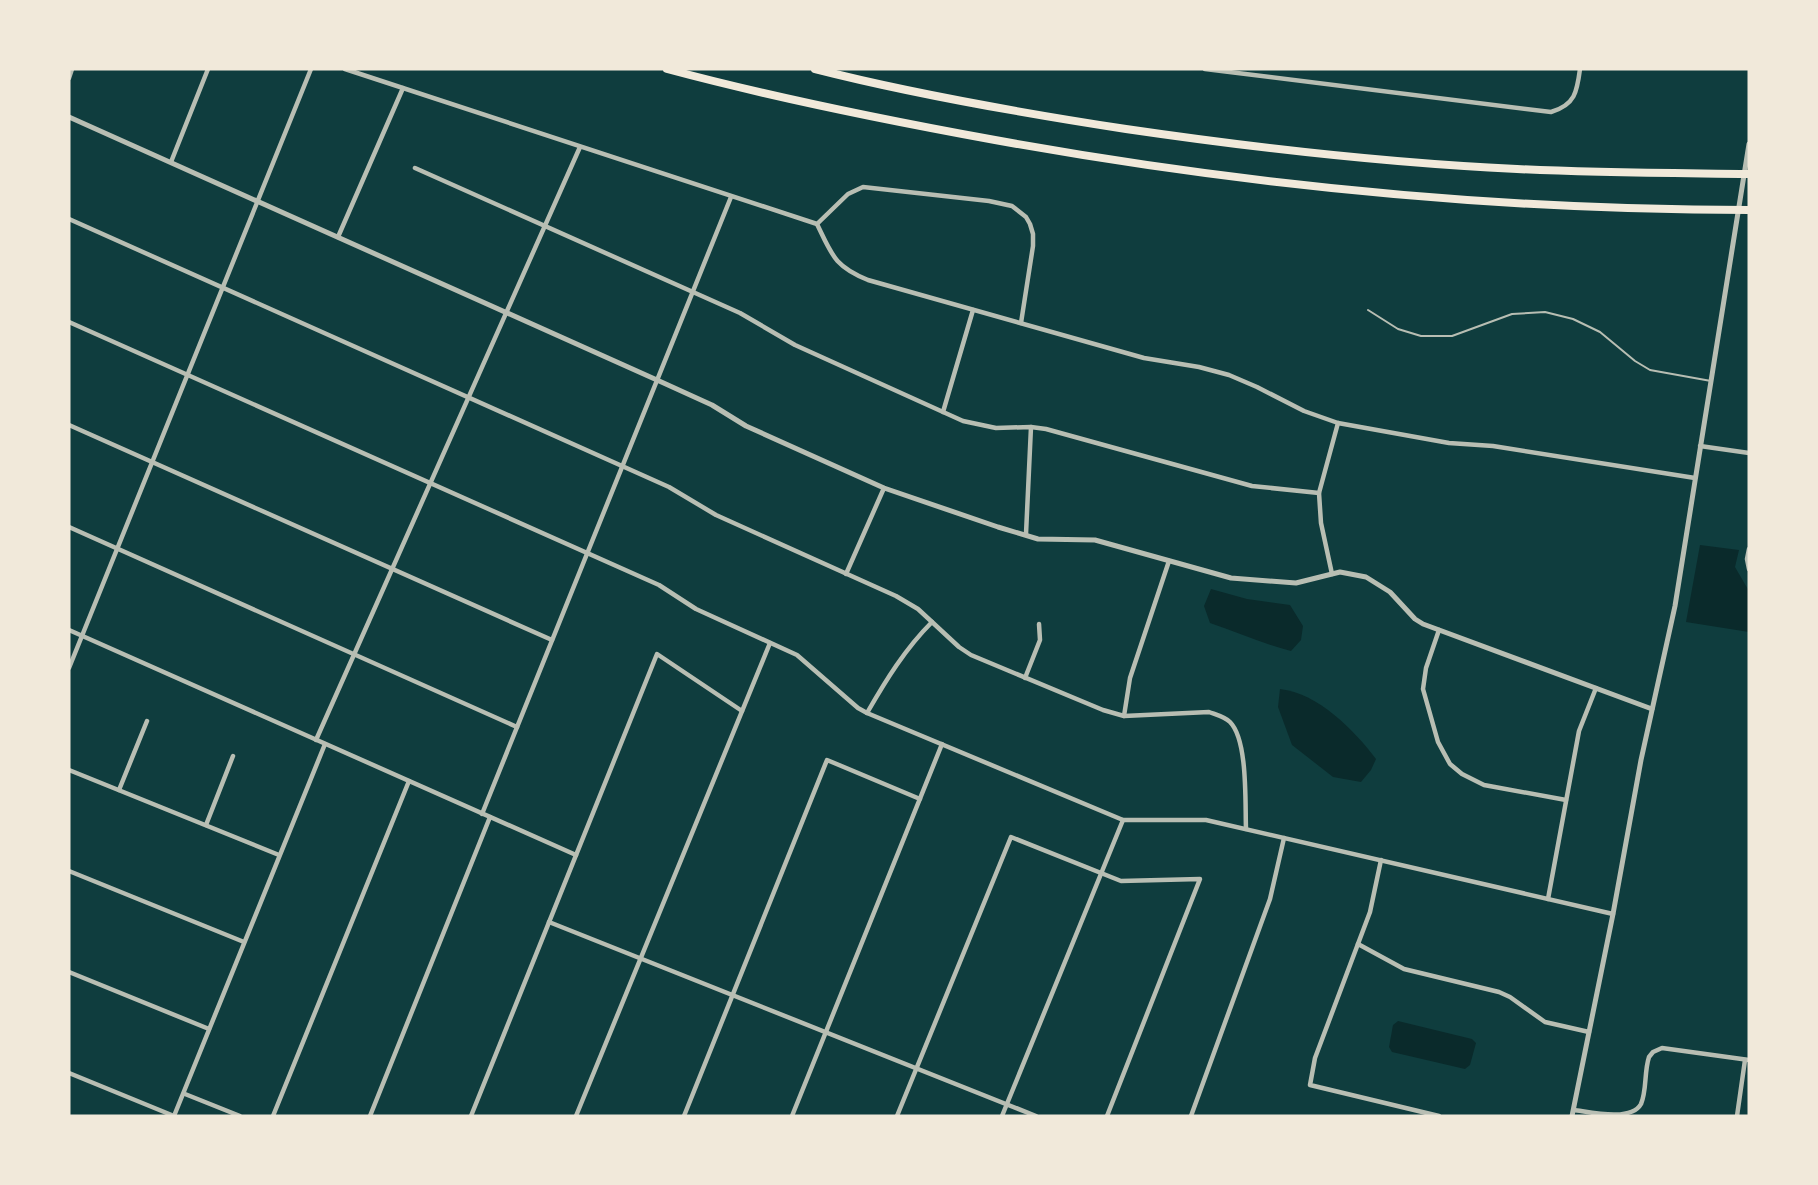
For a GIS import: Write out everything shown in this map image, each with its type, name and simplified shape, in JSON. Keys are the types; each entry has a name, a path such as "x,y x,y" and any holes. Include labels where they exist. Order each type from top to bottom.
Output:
{"highway":[{"path":"667,69 920,127 1161,168 1292,184 1442,198 1626,208 1749,210"},
{"path":"815,69 937,96 1043,116 1174,136 1296,151 1515,169 1749,174"}],"street":[{"path":"69,78 72,69"},
{"path":"171,162 208,69"},
{"path":"69,668 311,69"},
{"path":"345,69 817,224 834,258 850,273 868,280 1144,358 1199,367 1229,375 1304,411 1338,423 1449,443 1493,446 1695,478"},
{"path":"1205,69 1551,112 1563,108 1575,95 1580,69"},
{"path":"338,237 404,88"},
{"path":"69,117 712,405 746,426 884,488 1038,539 1095,540 1231,578 1296,583 1340,572 1366,577 1390,592 1415,619 1652,709"},
{"path":"1737,1116 1747,1060 1662,1048 1653,1052 1649,1057 1641,1103 1636,1109 1626,1114 1614,1115 1573,1113 1652,709 1675,606 1749,144"},
{"path":"316,740 580,147"},
{"path":"415,168 740,313 795,345 963,422 984,427 1031,427 1067,434 1252,486 1319,493"},
{"path":"817,224 848,194 863,187 894,189 1012,206 1026,217 1033,234 1021,323"},
{"path":"482,814 731,197"},
{"path":"69,219 669,487 716,515 904,601 918,609 971,655 1103,710 1124,716 1209,712 1221,716 1238,732 1242,746 1246,829"},
{"path":"943,412 973,310"},
{"path":"69,322 659,585 696,609 797,655 858,708 867,713 1123,820 1206,820 1613,914"},
{"path":"1332,574 1321,523 1319,493 1338,423"},
{"path":"69,425 552,640"},
{"path":"1026,534 1031,427"},
{"path":"1700,446 1749,453"},
{"path":"846,574 884,488"},
{"path":"69,527 517,727"},
{"path":"1749,549 1747,559 1749,569"},
{"path":"1124,716 1130,678 1169,561"},
{"path":"867,713 900,659 932,622"},
{"path":"1025,678 1040,640 1038,624"},
{"path":"69,630 576,855"},
{"path":"1439,630 1425,668 1423,688 1438,742 1450,764 1462,774 1484,785 1566,800"},
{"path":"576,1116 770,643"},
{"path":"471,1116 657,654 742,711"},
{"path":"1548,899 1579,731 1596,688"},
{"path":"119,790 147,721"},
{"path":"69,1073 174,1116 185,1094 209,1029 325,744"},
{"path":"792,1116 942,744"},
{"path":"206,825 233,756"},
{"path":"684,1116 827,760 920,799"},
{"path":"69,770 279,855"},
{"path":"273,1116 409,781"},
{"path":"370,1116 490,817"},
{"path":"1002,1116 1123,820"},
{"path":"897,1116 1011,837 1121,881 1200,879 1107,1116"},
{"path":"1191,1116 1270,899 1284,838"},
{"path":"1381,860 1370,912 1315,1058 1310,1085 1439,1116"},
{"path":"69,871 244,942"},
{"path":"549,921 1036,1116"},
{"path":"1358,944 1404,969 1499,992 1510,997 1545,1022 1589,1032"},
{"path":"69,972 209,1029"},
{"path":"185,1094 240,1116"}],"lane":[{"path":"1368,310 1398,328 1421,336 1452,336 1512,314 1545,312 1573,318 1600,332 1635,361 1650,370 1711,381"}],"water":[{"path":"1700,545 1739,550 1735,567 1749,591 1749,632 1686,622"},
{"path":"1211,589 1247,599 1290,605 1303,626 1301,640 1291,651 1210,623 1204,606"},
{"path":"1280,689 1294,692 1321,705 1346,725 1367,748 1376,759 1371,770 1361,782 1333,777 1292,745 1278,707"},
{"path":"1398,1021 1472,1039 1476,1043 1470,1065 1465,1069 1392,1052 1389,1047 1393,1025"}]}
